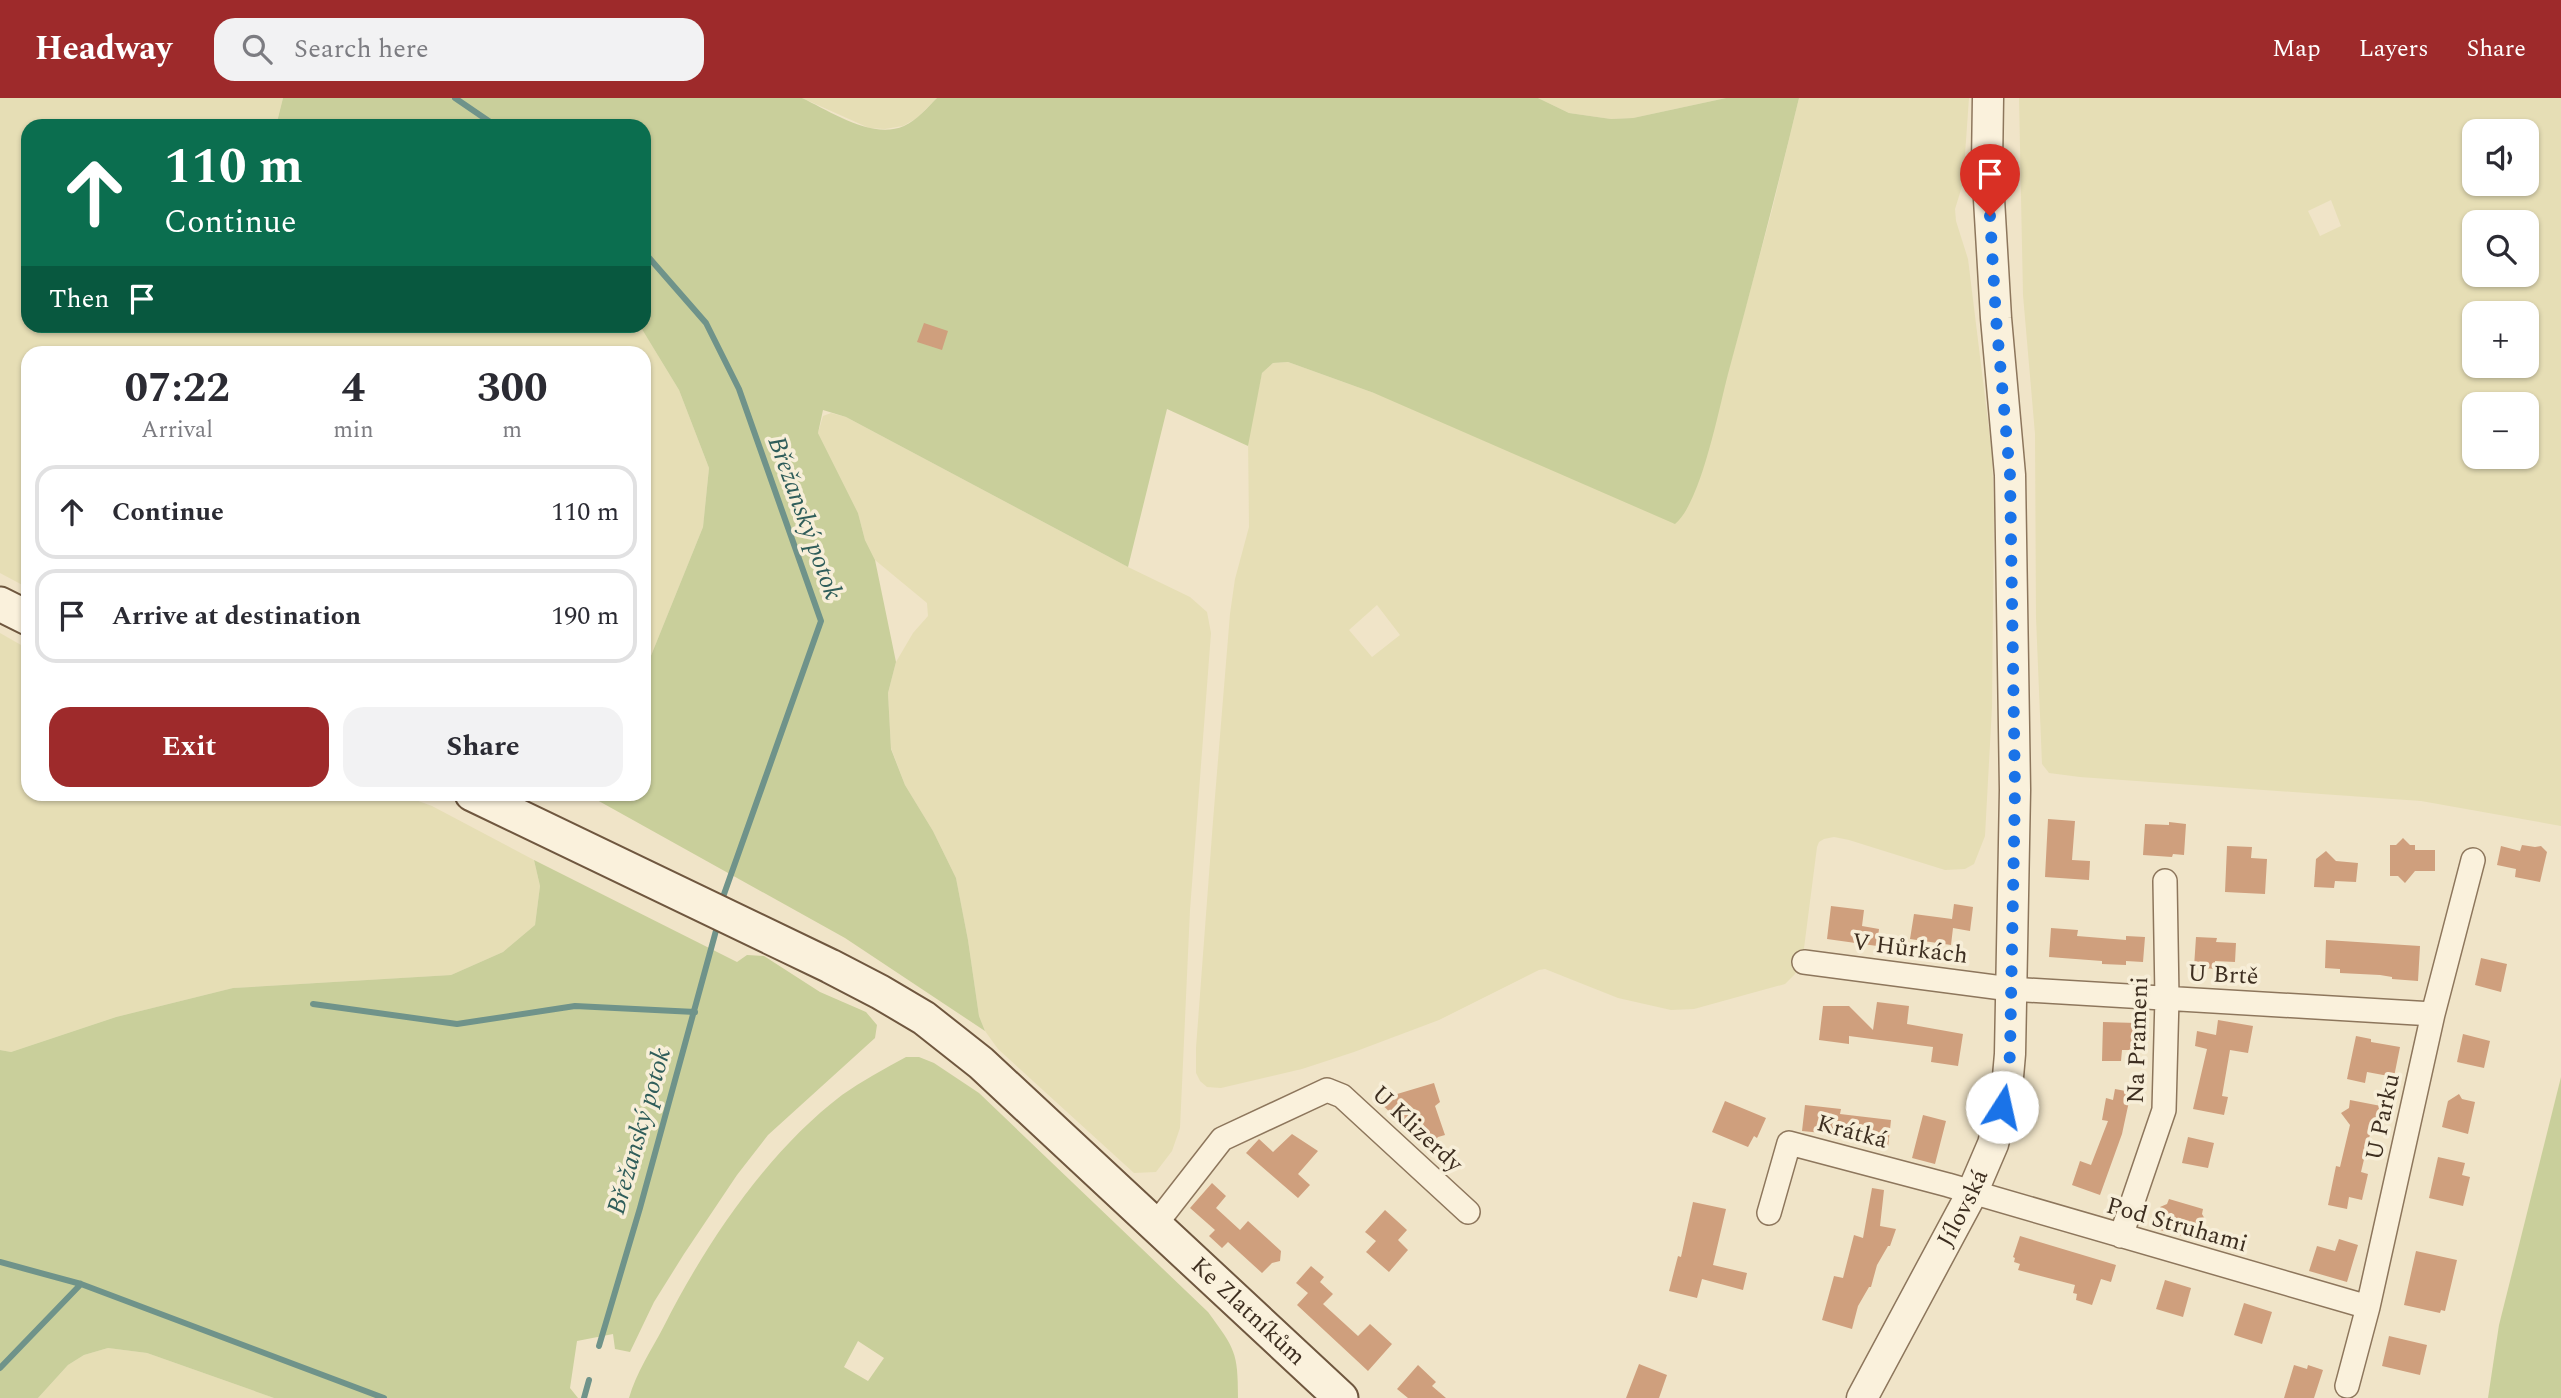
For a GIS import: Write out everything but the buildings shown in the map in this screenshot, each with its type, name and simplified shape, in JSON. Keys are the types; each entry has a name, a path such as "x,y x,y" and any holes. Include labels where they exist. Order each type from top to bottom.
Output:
{"main road":[{"path":"0,604 21,614"},
{"name":"Ke Zlatníkům","path":"487,801 818,960 923,1018 981,1063 1341,1398"}],"street":[{"name":"Jílovská","path":"1862,1398 1972,1193 1993,1144 2007,1088 2015,790 2010,475 1996,318 1989,193 1988,98"},
{"name":"U Parku","path":"2347,1386 2368,1307 2433,1014 2473,860"},
{"name":"Na Prameni","path":"2121,1236 2164,1110 2167,998 2165,881"},
{"name":"V Hůrkách","path":"1804,962 2010,989"},
{"name":"U Brtě","path":"2010,989 2433,1014"},
{"name":"U Klizerdy","path":"1155,1224 1222,1139 1327,1090 1342,1096 1468,1212"},
{"name":"Krátká","path":"1769,1213 1789,1143 1972,1193"},
{"name":"Pod Struhami","path":"1972,1193 2368,1307"}],"shaded area":[{"path":"0,98 283,98 278,119 21,119 21,333 644,333 679,390 709,468 703,527 651,656 651,346 21,346 21,584 0,573"},
{"path":"802,98 937,98 917,118 903,126 885,129 869,128"},
{"path":"1538,98 1726,98 1633,118 1611,119 1569,113"},
{"path":"1799,98 1969,98 1963,183 1955,209 1968,259 1992,454 1994,509 1992,707 1985,836 1974,864 1965,869 1945,870 1849,840 1834,837 1824,839 1817,847 1803,956 1795,974 1785,984 1694,1009 1671,1010 1618,998 1545,969 1539,970 1439,1020 1354,1052 1302,1069 1221,1088 1207,1087 1196,1073 1196,1048 1213,821 1230,614 1235,579 1249,527 1248,436 1262,373 1273,363 1288,362 1374,393 1701,472 1772,210","holes":["1377,605 1400,635 1372,657 1349,630"]},
{"path":"2019,98 2561,98 2561,826 2421,801 2049,773 2042,764 2036,618 2035,434 2023,295","holes":["2331,200 2341,226 2320,236 2308,211"]},
{"path":"831,413 846,417 1128,567 1190,597 1207,612 1211,633 1190,910 1180,1128 1172,1151 1156,1172 1134,1173 998,1049 985,1031 979,1016 956,878 933,831 905,785 891,748 888,693 896,662 913,633 928,616 927,603 875,560 865,540 858,513 818,433 823,416"},
{"path":"0,633 21,645 21,801 418,801 534,860 540,886 535,925 503,952 451,975 233,988 116,1017 11,1052 0,1050"},
{"path":"108,1348 147,1353 274,1398 38,1398 68,1365 84,1355"}],"green space":[{"path":"283,98 802,98 865,127 892,129 909,123 937,98 1538,98 1569,113 1611,119 1633,118 1726,98 1799,98 1708,454 1693,496 1675,524 1374,393 1288,362 1273,363 1262,373 1248,446 1167,409 1128,567 846,417 823,410 818,433 858,513 865,540 875,560 896,662 888,693 891,749 905,785 933,831 956,878 979,1016 985,1031 845,938 599,801 651,801 651,656 703,527 709,468 679,390 644,333 651,333 651,119 278,119"},
{"path":"534,860 737,962 747,955 764,956 820,992 866,1012 877,1025 875,1038 768,1135 737,1175 654,1302 630,1352 615,1349 613,1334 577,1341 570,1388 578,1398 274,1398 147,1353 108,1348 84,1355 68,1365 38,1398 0,1398 0,1050 11,1052 116,1017 233,988 451,975 503,952 535,925 540,886"},
{"path":"906,1057 919,1057 934,1063 979,1093 1208,1312 1229,1343 1236,1360 1238,1398 629,1398 645,1361 699,1263 719,1231 764,1171 788,1143 842,1095","holes":["858,1341 884,1358 868,1381 844,1367"]},
{"path":"2561,1077 2561,1398 2488,1398 2499,1325"}],"waterway":[{"name":"Břežanský potok","path":"455,98 486,119"},
{"name":"Břežanský potok","path":"651,260 706,323 739,389 821,621 723,897"},
{"name":"Břežanský potok","path":"599,1346 717,927"},
{"path":"313,1004 457,1024 575,1006 695,1012"},
{"path":"0,1262 81,1284 384,1398"},
{"path":"0,1368 81,1284"},
{"name":"Břežanský potok","path":"584,1398 589,1380"}],"route":[{"path":"1990,216 2010,475 2015,790 2010,1054 2007,1088 2002,1107"}]}
